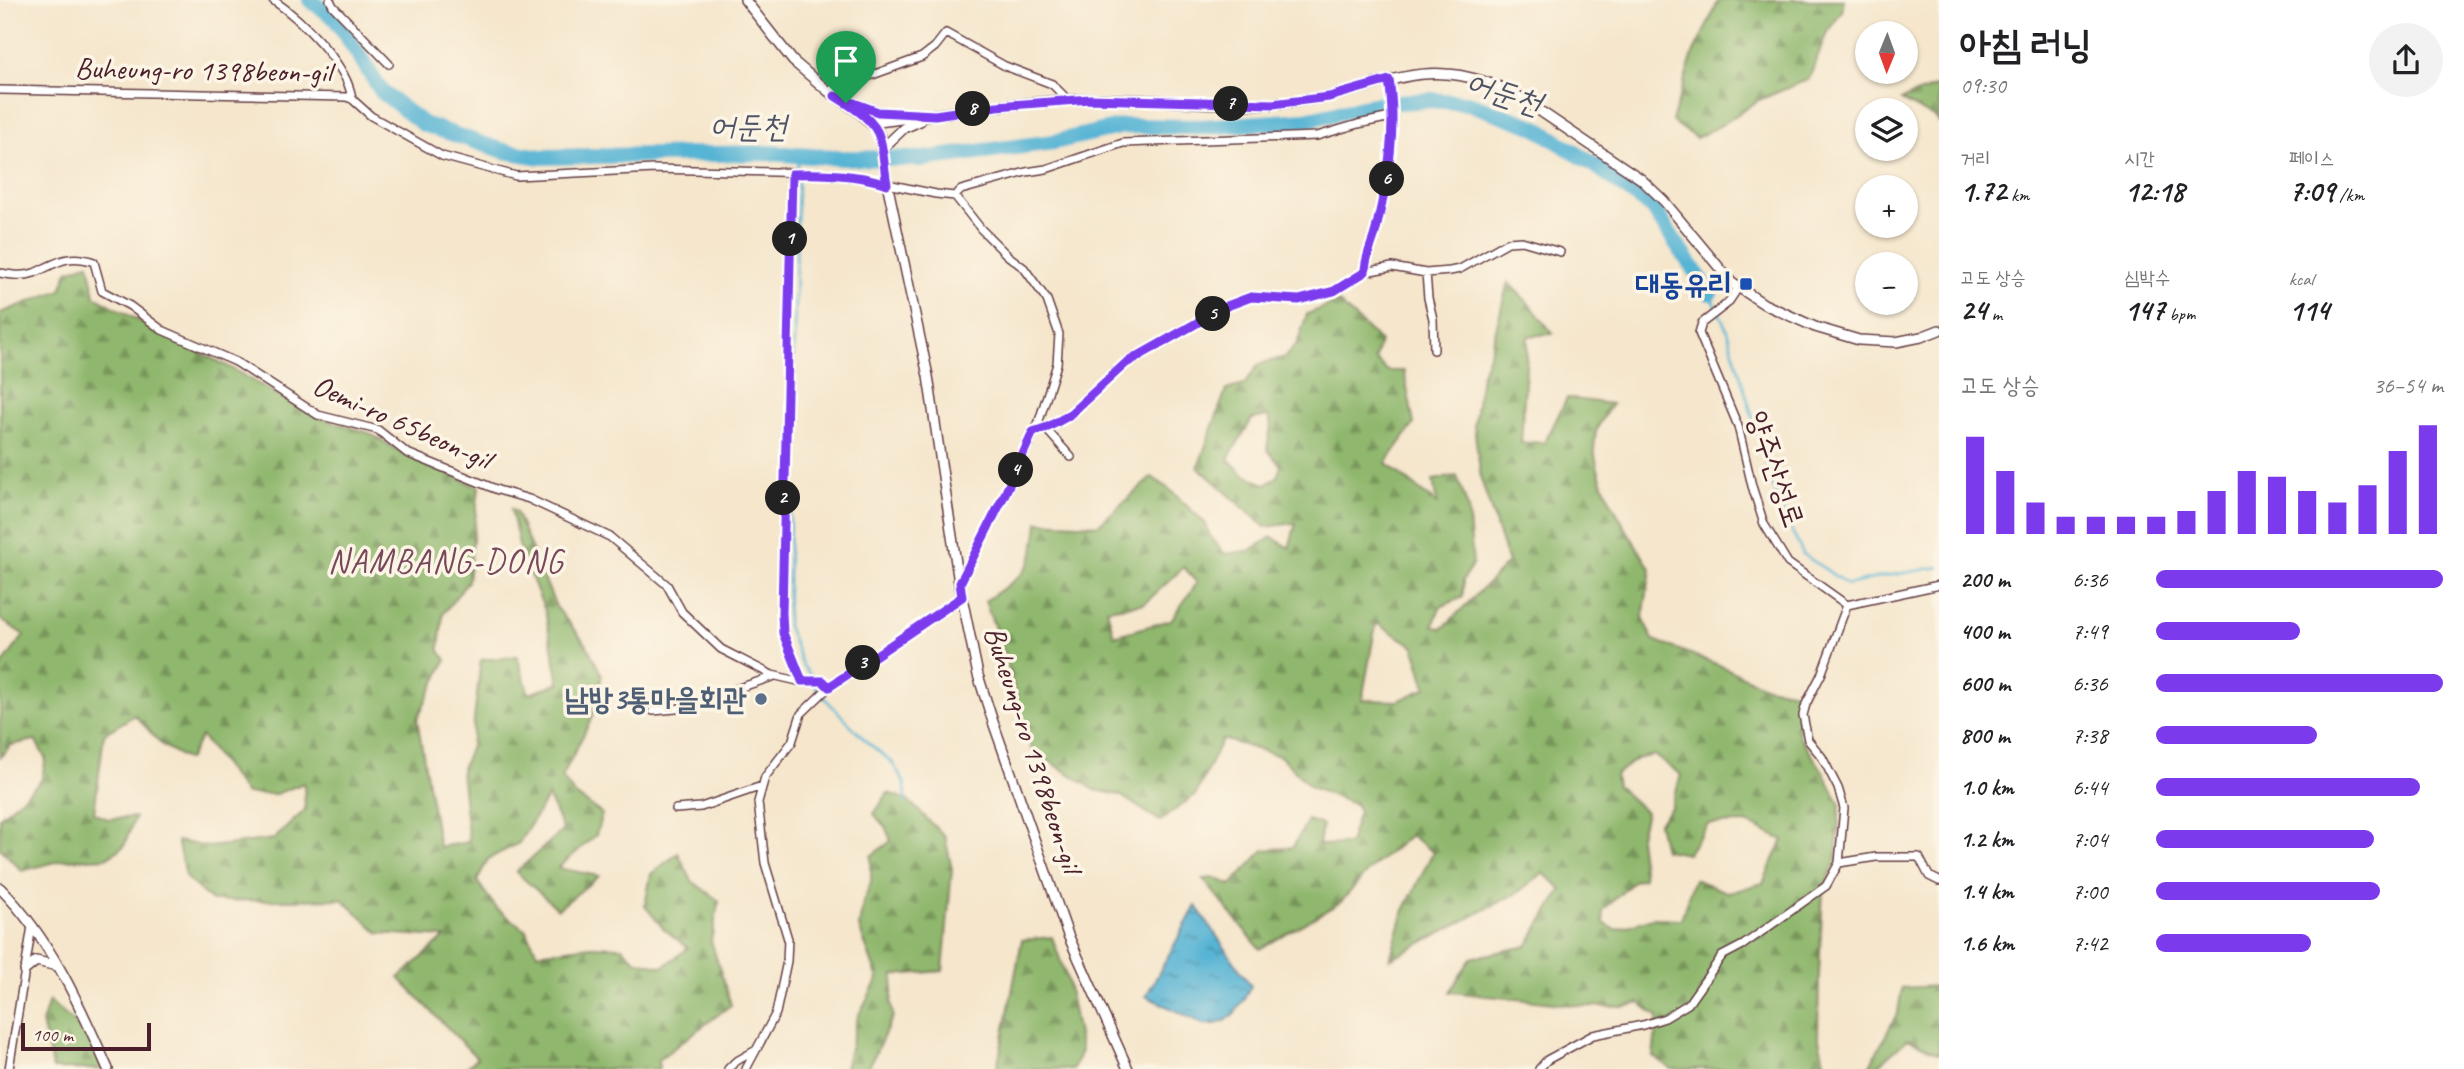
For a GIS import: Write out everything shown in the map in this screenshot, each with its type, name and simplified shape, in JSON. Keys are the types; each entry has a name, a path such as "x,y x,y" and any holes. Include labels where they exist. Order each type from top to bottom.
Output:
{"street":[{"path":"273,0 292,14 323,46 351,91 352,99"},
{"path":"330,0 389,64"},
{"path":"745,0 782,49 805,72 870,122 1068,100 1273,104 1390,85 1416,75 1450,74 1491,83 1512,92 1642,179 1738,288 1791,317 1859,340 1896,342 1922,337 1939,330"},
{"path":"831,93 922,57 946,33 1005,66 1052,84 1068,100"},
{"path":"1365,272 1368,248 1376,231 1389,167 1390,85"},
{"name":"Buheung-ro 1398beon-gil","path":"0,90 346,97 371,116 442,156 516,176 655,169 745,170 871,179 956,196"},
{"path":"831,93 878,112 935,115"},
{"path":"882,149 904,128 935,115"},
{"path":"1041,426 1057,364 1059,334 1047,300 1024,268 981,229 956,196 961,190 1046,169 1123,144 1317,136 1391,117"},
{"name":"Buheung-ro 1398beon-gil","path":"870,122 877,130 882,149 928,376 962,597 976,664 993,723 1068,935 1128,1069"},
{"path":"792,174 782,613 783,633 810,681"},
{"path":"960,583 1033,432 1041,426 1068,416 1126,363 1227,306 1251,297 1299,300 1334,291 1365,272 1392,267 1426,273 1460,269 1508,242 1521,241 1560,252"},
{"name":"Oemi-ro 65beon-gil","path":"0,273 18,276 32,274 52,262 73,258 94,262 102,291 130,306 162,330 236,362 318,415 378,430 407,453 529,499 610,537 641,566 667,585 682,612 721,649 776,676 823,681 824,692"},
{"path":"1426,273 1433,319 1434,350"},
{"name":"양주산성로","path":"1738,288 1728,303 1702,323 1699,332 1738,426 1752,486 1765,524 1788,563 1847,605"},
{"path":"1041,426 1071,457"},
{"path":"1539,1069 1548,1060 1593,1035 1665,1018 1688,1004 1722,956 1826,886 1839,863 1844,808 1838,788 1822,757 1806,735 1803,715 1806,704 1821,676 1847,605 1939,585"},
{"path":"746,1069 776,1013 787,961 788,939 765,863 758,802 765,777 792,741 801,714 824,692 962,597"},
{"name":"Oemi-ro 65beon-gil","path":"653,711 676,709 776,676"},
{"path":"676,809 701,807 762,786"},
{"path":"1839,863 1888,856 1919,857 1929,876 1939,881"},
{"path":"0,888 33,926 58,966 108,1069"},
{"path":"9,1069 33,926"},
{"path":"25,970 36,961 58,966"},
{"path":"728,1069 757,1050"}],"green space":[{"path":"1719,0 1844,0 1842,12 1827,32 1809,79 1759,100 1696,138 1672,121 1693,54"},
{"path":"1939,85 1939,123 1937,119 1918,109 1918,98 1906,98"},
{"path":"89,263 95,296 317,417 369,433 409,457 479,487 468,581 443,614 439,649 446,660 417,719 439,847 469,842 461,771 471,746 481,660 517,656 529,694 559,683 545,611 520,549 511,509 516,512 556,607 586,644 602,675 591,720 562,777 574,794 602,814 596,835 558,868 599,876 558,909 516,872 563,830 548,796 519,843 488,859 477,881 497,909 526,930 537,953 591,946 622,947 635,960 663,967 688,948 663,928 645,906 651,874 678,853 692,881 719,901 711,941 731,1005 658,1060 659,1069 465,1069 477,1058 399,978 445,937 379,933 342,899 212,901 186,878 177,841 209,847 274,839 305,810 304,783 276,794 246,794 201,736 188,760 162,745 135,715 104,734 94,813 108,819 135,817 124,846 106,858 63,860 22,871 0,848 0,817 41,781 46,759 35,740 11,745 0,757 0,668 24,635 0,619 0,313 61,290 68,271"},
{"path":"1508,282 1553,334 1528,336 1521,443 1545,442 1567,398 1612,404 1596,432 1594,449 1603,485 1651,570 1643,617 1653,640 1719,665 1766,687 1804,693 1797,705 1799,736 1823,771 1840,805 1836,861 1823,888 1818,1035 1826,1069 1671,1069 1653,1056 1658,1017 1640,1003 1624,1007 1582,1006 1450,992 1471,958 1527,946 1562,889 1543,873 1517,893 1390,959 1404,910 1433,852 1410,835 1369,870 1341,902 1260,949 1203,879 1215,878 1231,885 1264,850 1293,847 1308,820 1322,825 1319,845 1349,844 1359,811 1354,802 1353,804 1311,787 1280,756 1222,739 1196,794 1160,821 1120,795 1095,790 1032,750 1004,653 985,601 1025,570 1033,552 1038,522 1098,525 1152,477 1169,489 1206,524 1210,536 1225,554 1249,551 1272,537 1289,548 1296,523 1265,527 1198,467 1226,390 1244,385 1259,364 1285,357 1297,344 1307,314 1338,302 1380,341 1375,359 1387,371 1404,371 1414,424 1386,463 1437,504 1433,480 1457,476 1468,508 1473,564 1463,580 1463,597 1440,607 1433,626 1442,629 1508,563 1481,479 1474,426 1481,376 1491,349","holes":["1269,416 1271,426 1267,449 1281,466 1277,477 1266,485 1243,474 1228,459 1252,419","1184,567 1197,583 1171,620 1114,636 1107,609 1145,603","1376,623 1414,646 1426,688 1398,701 1362,700","1654,755 1681,775 1671,808 1658,823 1664,850 1687,854 1708,824 1747,823 1783,840 1763,883 1729,893 1694,879 1681,919 1652,918 1616,930 1604,923 1603,910 1634,881 1644,878 1639,839 1646,812 1617,786 1615,775 1636,759"]},
{"path":"888,793 908,800 945,837 952,869 943,971 894,975 891,1004 893,1016 868,1069 845,1069 858,1016 878,979 859,927 863,902 871,882 871,856 891,841 886,828 874,814"},
{"path":"1052,937 1068,982 1081,1051 1073,1069 997,1069 1022,940"},
{"path":"1939,986 1939,1054 1908,1039 1874,1069 1868,1069 1898,1012 1902,988"},
{"path":"49,1001 92,1038 103,1069 53,1069 42,1023"}],"water":[{"path":"1196,906 1251,986 1243,1002 1228,1019 1213,1024 1203,1024 1146,996"}],"waterway":[{"name":"어둔천","path":"310,0 335,18 382,92 423,124 504,151 541,157 768,153 841,158 923,159 1054,142 1123,126 1202,127 1305,120 1382,103 1431,100 1468,103 1535,127 1599,168 1653,209 1710,293"},
{"path":"798,155 798,169"},
{"path":"798,182 787,626 803,666 818,691 867,742 892,762 905,784 906,803"},
{"name":"어둔천","path":"1710,293 1727,330 1777,500 1803,554 1848,585 1939,567"}],"place":[{"name":"대동유리","path":"1746,284"},
{"name":"남방3통마을회관","path":"761,699"}],"district":[{"name":"NAMBANG-DONG","path":"446,561"}],"route":[{"path":"1389,80 1391,117 1389,167 1376,231 1368,248 1365,272 1334,291 1299,300 1251,297 1227,306 1126,363 1068,416 1033,432 960,583 962,597 829,687 823,681 802,681 783,633 783,484 791,188 792,174 811,173 871,179 887,184 877,130 846,103 835,96 878,112 915,116 1090,99 1273,104 1329,97 1389,80"}]}
